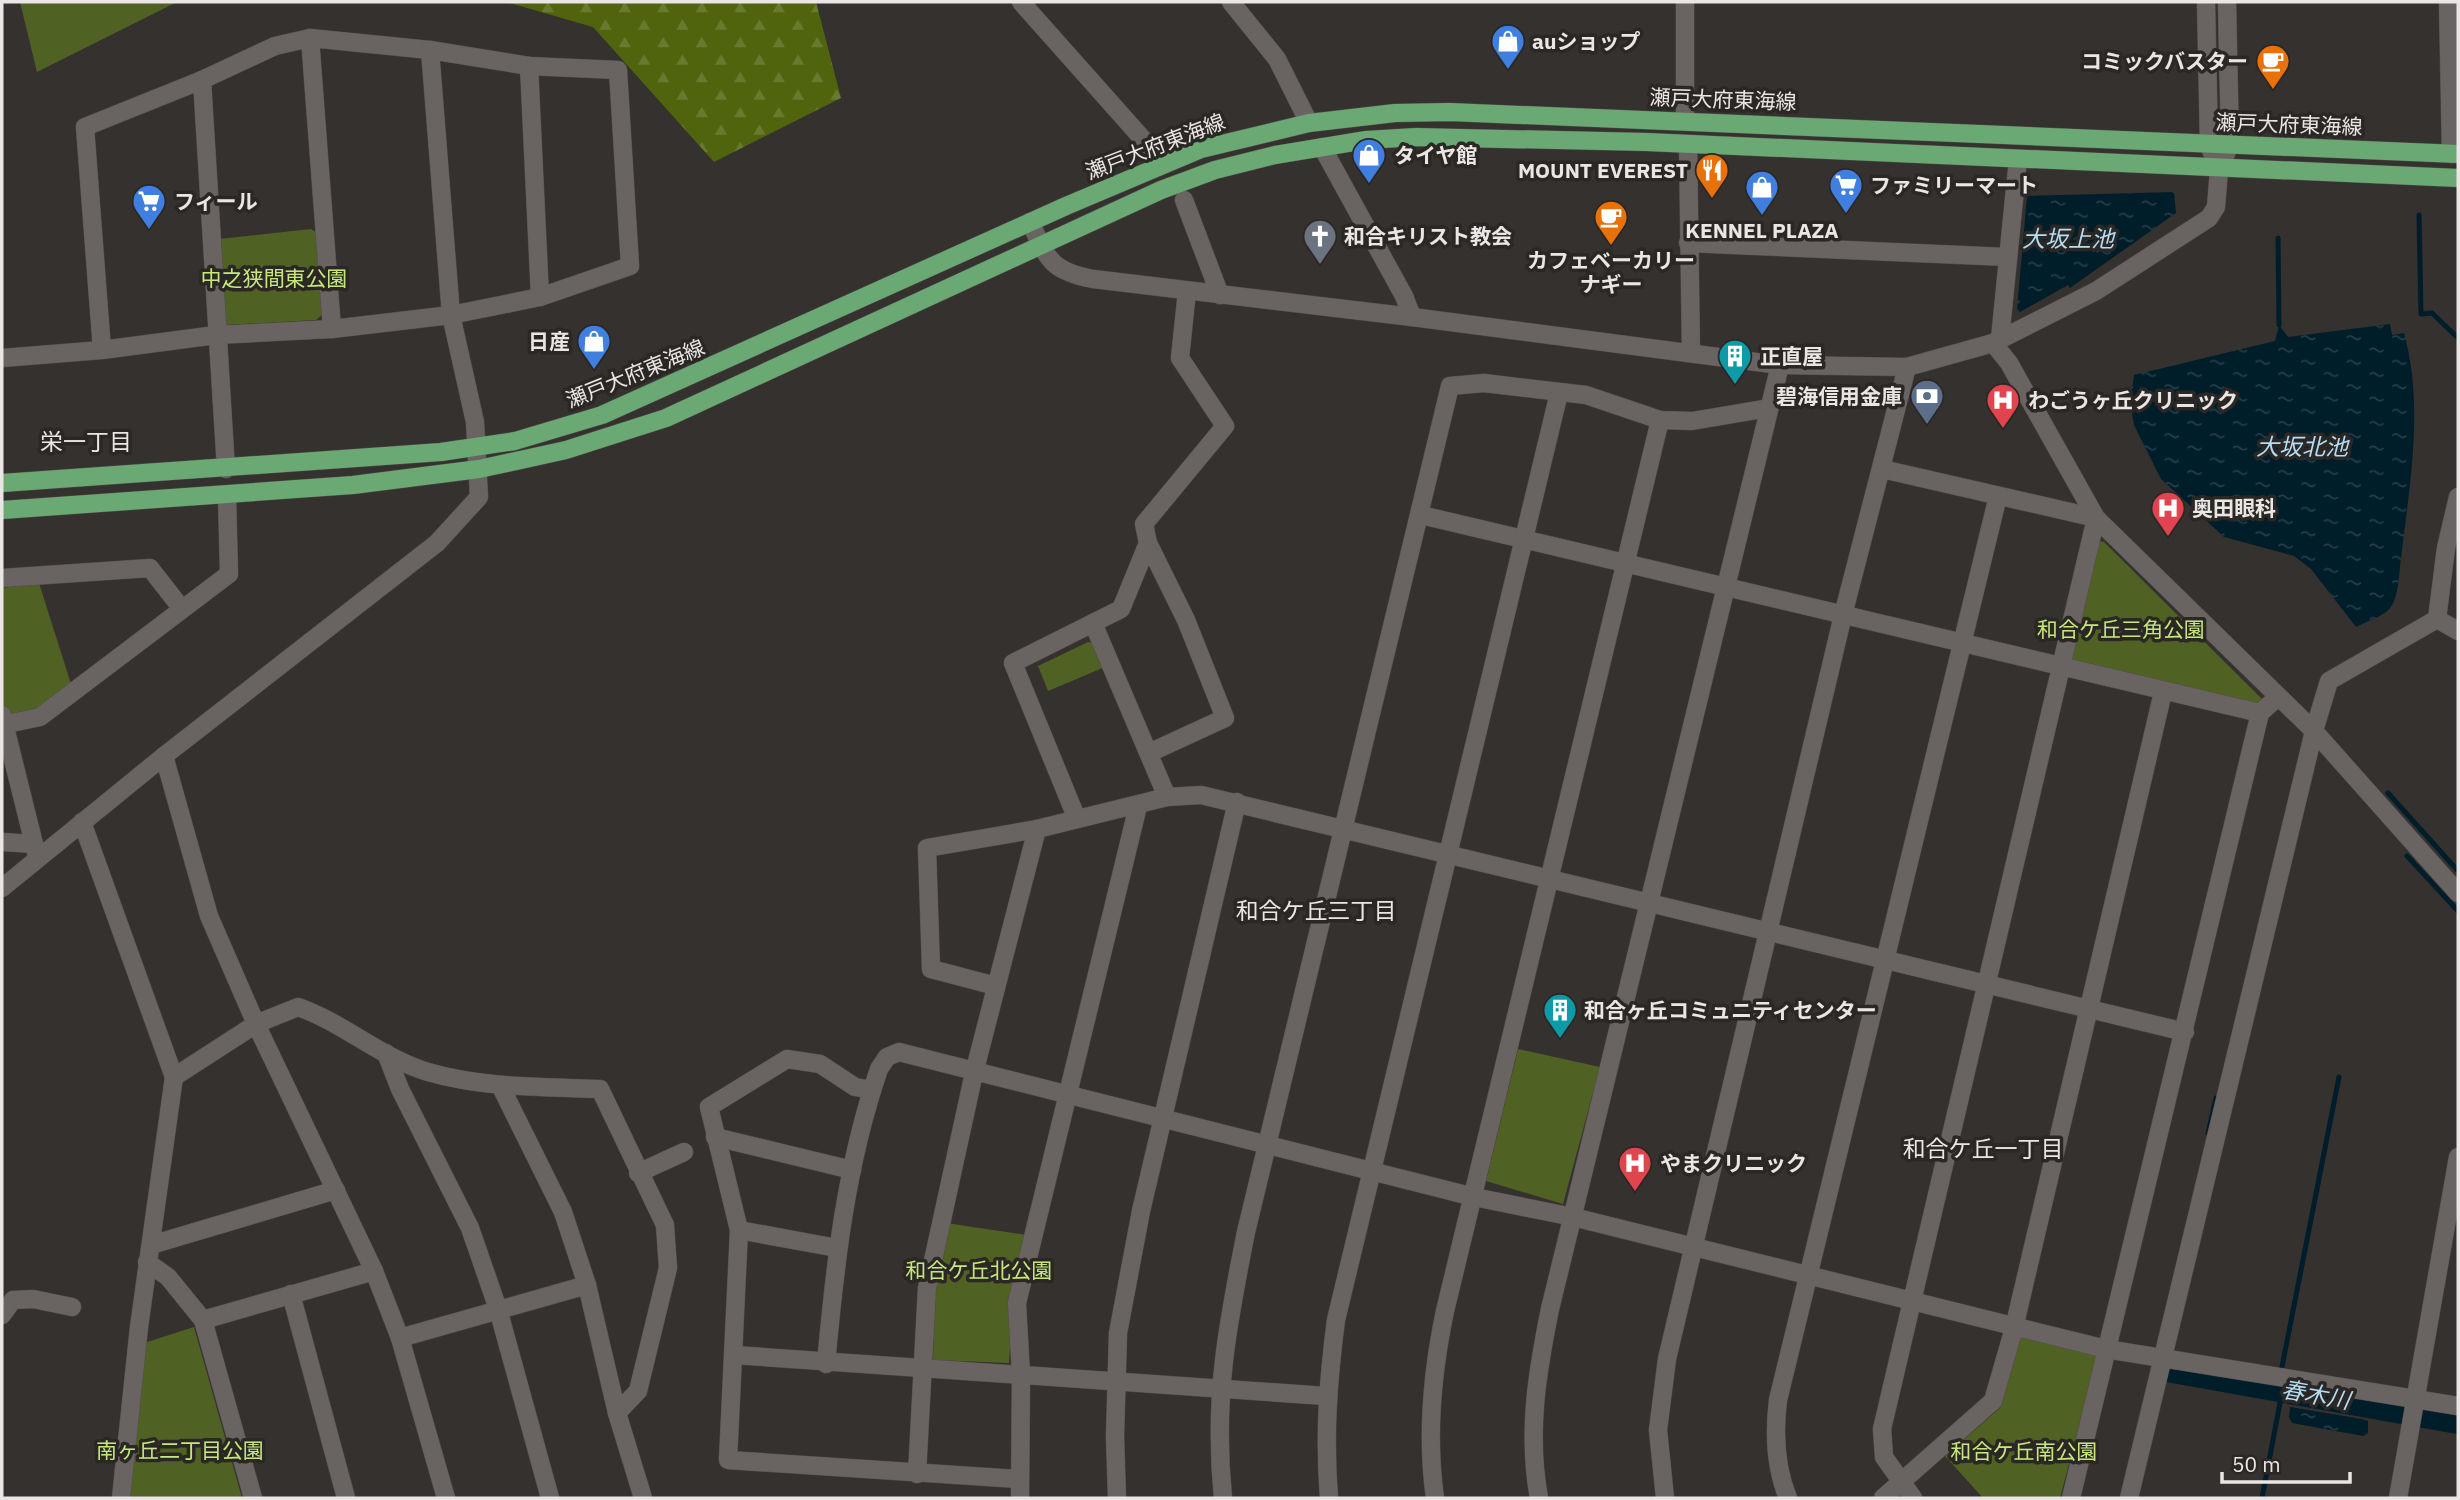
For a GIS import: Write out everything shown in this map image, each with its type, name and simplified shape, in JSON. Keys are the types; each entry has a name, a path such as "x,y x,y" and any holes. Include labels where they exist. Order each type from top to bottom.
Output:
{"main road":[{"name":"瀬戸大府東海線","path":"2,483 441,452 515,441 602,415 1030,222 1201,149 1309,123 1395,113 1450,111 2455,154"},
{"name":"瀬戸大府東海線","path":"2,510 353,485 479,469 566,450 666,418 1040,243 1161,190 1215,170 1366,140 1416,137 1688,144 2219,170 2458,178"}],"street":[{"path":"1021,2 1149,146"},
{"path":"1231,2 1277,59 1309,123"},
{"path":"1685,2 1685,120"},
{"path":"2206,2 2209,145 2219,170"},
{"path":"1030,222 1040,243 1062,272 1093,279 1780,365 1907,367 1996,341 2096,291 2199,227 2216,207 2219,170 2230,144 2227,2"},
{"path":"2448,2 2455,154"},
{"path":"310,38 332,329"},
{"path":"2,358 102,350 216,335 332,329 451,316 540,297 630,266 618,70 529,66 430,50 310,38 275,46 202,80 85,127 102,350"},
{"path":"2,888 36,851 82,822 437,543 479,497 475,422 451,316 430,50"},
{"path":"529,66 540,297"},
{"path":"202,80 226,469"},
{"path":"1688,144 1691,353"},
{"path":"1322,147 1404,296 1412,317"},
{"path":"2018,159 1996,341 2096,518 2314,731 2458,892"},
{"path":"1184,200 1220,295"},
{"path":"1688,243 2007,257"},
{"path":"1149,753 1225,718 1186,620 1148,542 1144,524 1225,426 1180,358 1187,292"},
{"path":"1539,1498 1533,1461 1536,1374 1780,365"},
{"path":"1665,1498 1660,1467 1660,1396 1843,615 1907,367"},
{"path":"1223,1498 1217,1423 1225,1340 1267,1143 1421,515 1435,443 1450,386 1485,383 1586,396 1660,420 1692,421 1769,408"},
{"path":"1329,1498 1325,1443 1326,1396 1336,1320 1559,393"},
{"path":"1435,1498 1430,1465 1432,1385 1445,1311 1660,420"},
{"path":"1882,469 2096,518"},
{"path":"36,851 3,721 40,717 229,574 226,495"},
{"path":"1788,1498 1780,1475 1775,1428 1778,1400 1960,643 1998,496"},
{"path":"2437,619 2446,548 2458,497"},
{"path":"1421,515 2260,713"},
{"path":"1913,1498 1884,1457 1882,1429 1984,984 2096,518"},
{"path":"1077,819 1013,663 1121,609 1148,542"},
{"path":"2,578 150,569 182,610"},
{"path":"2437,619 2458,631"},
{"path":"2129,1498 2165,1360 2314,731 2329,681 2437,619"},
{"path":"1093,623 1167,797"},
{"path":"1883,1498 1993,1401 2014,1328 2163,692"},
{"path":"2071,1498 2260,713 2278,697"},
{"path":"164,756 209,916 256,1024 374,1271 400,1338 446,1498"},
{"path":"996,986 931,969 927,848 1037,828 1167,797 1200,795 2185,1032"},
{"path":"1117,1498 1116,1382 1120,1320 1141,1211 1237,802"},
{"path":"1020,1498 1018,1479 1021,1375 1017,1303 1138,806"},
{"path":"82,822 174,1077 149,1254 121,1498"},
{"path":"917,1474 927,1288 974,1073 1037,828"},
{"path":"2,842 36,851"},
{"path":"174,1077 256,1024 298,1007 327,1017 386,1053 427,1072 500,1085 600,1089 665,1225 667,1268 638,1391 617,1413"},
{"path":"826,1364 836,1248 852,1170 872,1090 887,1057 899,1052 1164,1121 1267,1143 1474,1197 1573,1217 2106,1349 2458,1406"},
{"path":"386,1053 400,1089 470,1228 498,1309 550,1498"},
{"path":"872,1090 855,1087 820,1064 787,1059 709,1107 739,1230 728,1460 1018,1479"},
{"path":"500,1085 563,1212 587,1285 617,1413 643,1498"},
{"path":"715,1138 852,1170"},
{"path":"638,1173 684,1152"},
{"path":"2398,1498 2458,1157"},
{"path":"149,1254 336,1191"},
{"path":"739,1230 836,1248"},
{"path":"149,1254 203,1320 253,1498"},
{"path":"203,1320 374,1271"},
{"path":"400,1338 587,1285"},
{"path":"291,1294 346,1498"},
{"path":"2,1315 13,1300 33,1299 72,1307"},
{"path":"734,1355 826,1364 1326,1396"}],"green space":[{"path":"20,2 177,2 37,72"},
{"path":"506,2 816,2 841,98 714,162 593,27"},
{"name":"中之狭間東公園","path":"311,229 316,232 322,315 316,320 226,325 222,319 219,239"},
{"name":"和合ケ丘三角公園","path":"2094,540 2104,542 2263,700 2254,707 2061,667"},
{"path":"39,583 71,684 37,708 5,717 2,702 2,588"},
{"path":"1088,642 1094,643 1105,667 1048,691 1038,666"},
{"path":"1518,1049 1600,1067 1563,1204 1486,1181"},
{"name":"和合ケ丘北公園","path":"946,1223 1027,1235 1013,1304 1009,1363 933,1360 934,1291"},
{"name":"南ヶ丘二丁目公園","path":"194,1327 242,1498 128,1498 144,1343"},
{"name":"和合ケ丘南公園","path":"2018,1335 2098,1353 2060,1498 1983,1498 1945,1456 2000,1408"}],"water":[{"name":"大坂上池","path":"2174,192 2176,213 2070,288 2068,285 2020,312 2017,309 2027,196"},
{"name":"大坂北池","path":"2390,324 2392,335 2404,333 2414,393 2410,485 2395,599 2388,611 2356,627 2311,569 2294,556 2224,537 2161,479 2134,425 2130,402 2134,375 2275,341 2279,325 2288,337"},
{"path":"2290,1407 2368,1421 2368,1433 2363,1436 2292,1423 2289,1417"}],"waterway":[{"path":"2419,215 2421,314 2432,313 2458,338"},
{"path":"2278,238 2279,325"},
{"path":"2388,793 2458,871"},
{"path":"2407,856 2458,911"},
{"path":"2278,1387 2339,1077"},
{"path":"2208,1133 2216,1098"},
{"name":"春木川","path":"2173,1368 2458,1419"},
{"path":"2262,1498 2283,1387"}],"place":[{"name":"auショップ","path":"1508,71"},
{"name":"コミックバスター","path":"2273,91"},
{"name":"タイヤ館","path":"1369,185"},
{"name":"MOUNT EVEREST","path":"1712,200"},
{"name":"ファミリーマート","path":"1846,215"},
{"name":"KENNEL PLAZA","path":"1762,217"},
{"name":"フィール","path":"149,231"},
{"name":"カフェベーカリー ナギー","path":"1611,247"},
{"name":"和合キリスト教会","path":"1320,266"},
{"name":"日産","path":"594,371"},
{"name":"正直屋","path":"1735,386"},
{"name":"碧海信用金庫","path":"1927,426"},
{"name":"わごうヶ丘クリニック","path":"2003,430"},
{"name":"奥田眼科","path":"2168,538"},
{"name":"和合ヶ丘コミュニティセンター","path":"1560,1040"},
{"name":"やまクリニック","path":"1635,1193"}],"district":[{"name":"栄一丁目","path":"86,441"},
{"name":"和合ケ丘三丁目","path":"1316,910"},
{"name":"和合ケ丘一丁目","path":"1983,1148"}]}
